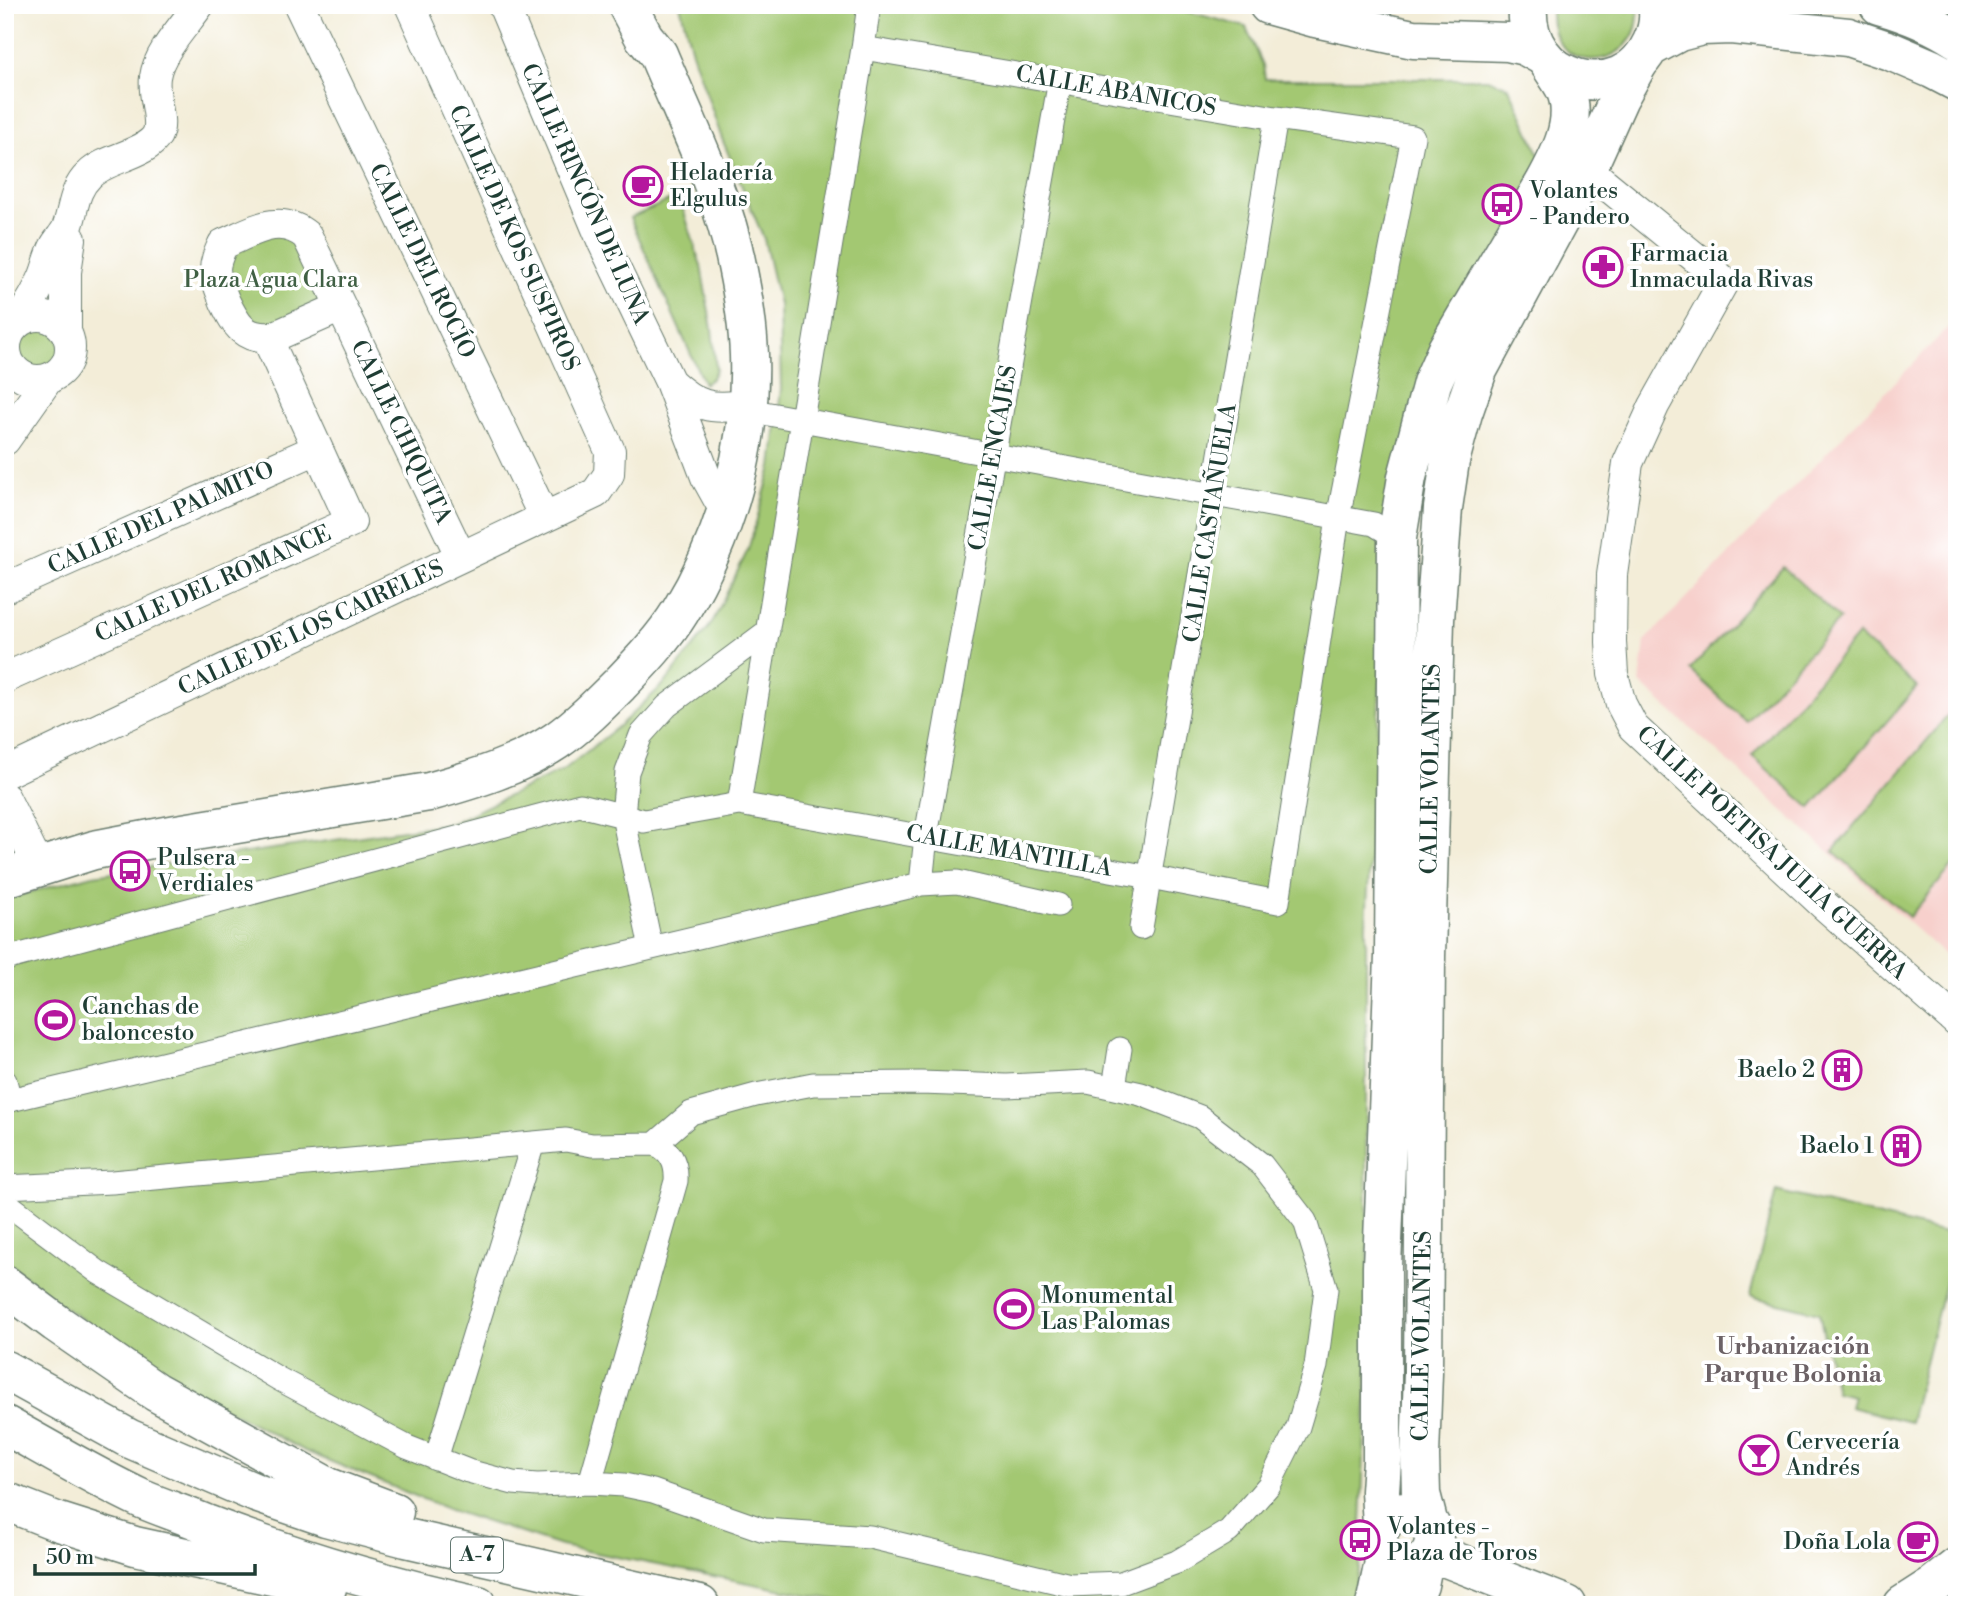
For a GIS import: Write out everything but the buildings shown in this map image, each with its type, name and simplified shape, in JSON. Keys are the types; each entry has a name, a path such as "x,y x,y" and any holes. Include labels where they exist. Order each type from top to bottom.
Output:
{"main road":[{"path":"22,872 94,850 429,793 523,759 556,740 600,704 643,661 679,613 705,564 726,513 740,468 747,407 749,355 746,319 727,223 658,54 644,37 628,5"},
{"path":"655,5 658,54"},
{"path":"1268,5 1413,38 1508,41 1525,46 1562,73 1593,81 1609,79 1625,72 1644,55 1679,32 1702,26 1731,25 1847,37 1890,51 1957,82"},
{"name":"CALLE VOLANTES","path":"1375,1605 1383,1541 1380,1491 1382,1267 1440,551 1450,461 1478,370 1572,165 1566,137 1569,105 1565,90 1532,41 1528,5"},
{"name":"CALLE VOLANTES","path":"1427,1544 1421,1494 1423,1373 1411,907 1397,538 1407,477 1432,383 1447,349 1619,98 1656,32 1657,5"},
{"path":"1731,25 1750,12 1847,22 1858,19 1877,5 1908,13 1957,39"},
{"path":"1945,5 1949,19 1957,29"},
{"path":"1397,538 1440,551"},
{"path":"5,1285 156,1392 267,1455 328,1487 512,1563"},
{"name":"A-7","path":"5,1370 128,1438 256,1493 326,1517 512,1563 700,1605"},
{"name":"A-7","path":"5,1425 142,1499 239,1536 415,1592 478,1605"},
{"path":"5,1501 55,1521 135,1546 237,1569 348,1593 415,1592"},
{"path":"1383,1541 1399,1566 1408,1567 1427,1544"},
{"path":"1411,1605 1419,1585 1427,1544"},
{"path":"1427,1544 1567,1605"},
{"path":"1903,1605 1957,1567"}],"street":[{"path":"18,323 28,317 38,316 50,317 60,324 70,343 65,365 58,373 37,381 16,372 5,353 10,331 34,299 55,245 66,229 80,184 102,165 142,149 155,139 160,123 154,96 155,76 162,57 199,5"},
{"name":"CALLE DEL ROCÍO","path":"299,5 544,517"},
{"name":"CALLE DE KOS SUSPIROS","path":"410,5 610,451 609,474"},
{"name":"CALLE RINCÓN DE LUNA","path":"503,5 603,243 670,382 706,477 726,513"},
{"path":"739,804 869,5"},
{"name":"CALLE ABANICOS","path":"863,48 1276,118 1412,137 1338,518"},
{"name":"CALLE ENCAJES","path":"921,884 926,836 1060,80"},
{"name":"CALLE CASTAÑUELA","path":"1141,928 1276,118"},
{"name":"CALLE POETISA JULIA GUERRA","path":"1572,165 1724,281 1654,406 1628,463 1612,575 1612,663 1621,704 1633,727 1824,905 1957,1022"},
{"name":"CALLE CHIQUITA","path":"267,338 250,335 241,329 218,284 215,270 217,257 223,244 274,224 286,224 298,228 307,236 461,557"},
{"path":"66,229 72,240 66,272 66,332"},
{"path":"267,338 341,307"},
{"name":"CALLE DEL ROMANCE","path":"5,678 351,522 267,338"},
{"path":"5,440 48,379"},
{"name":"CALLE RINCÓN DE LUNA","path":"670,382 688,398 706,405 747,407"},
{"path":"747,407 802,420 1374,524 1397,538"},
{"name":"CALLE DEL PALMITO","path":"5,588 317,449"},
{"name":"CALLE DE LOS CAIRELES","path":"5,773 596,493 609,474"},
{"name":"CALLE MANTILLA","path":"5,959 580,805 644,821 739,804 1278,902 1338,518"},
{"path":"651,948 623,816 627,772 641,736 667,706 768,631"},
{"path":"5,798 22,872"},
{"path":"5,1082 10,1100 921,884 957,882 1058,905"},
{"path":"1114,1087 1120,1049"},
{"path":"5,1202 109,1279 279,1379 407,1447 468,1471 513,1483 624,1485 653,1491 764,1530 870,1536 1070,1585 1121,1583 1177,1562 1229,1531 1269,1485 1298,1427 1316,1366 1326,1289 1305,1221 1262,1164 1200,1117 1141,1094 1088,1082 1007,1086 921,1083 813,1084 756,1095 691,1113 654,1144"},
{"path":"5,1187 112,1182 566,1140 592,1145 654,1144 663,1147 674,1162 676,1181 590,1483"},
{"path":"436,1459 533,1143"}],"shaded area":[{"path":"1957,318 1957,966 1640,683 1645,641"}],"green space":[{"path":"680,5 1163,5 1246,27 1263,65 1265,79 1488,79 1509,87 1541,158 1389,530 1366,924 1366,1162 1370,1315 1359,1570 1349,1605 860,1605 561,1546 450,1510 305,1451 176,1383 55,1301 5,1260 5,899 93,875 452,823 565,769 619,726 666,682 712,623 748,550 772,467 781,389 779,304 764,239 722,139 692,52"},
{"path":"1552,5 1637,5 1637,23 1631,39 1620,50 1606,57 1591,59 1576,56 1563,47 1554,32"},
{"path":"679,196 701,266 712,329 716,369 712,378 704,384 630,218"},
{"name":"Plaza Agua Clara","path":"286,224 341,307 250,335 217,257"},
{"path":"40,328 55,334 61,349 55,364 40,370 25,364 19,349 25,334"},
{"path":"1783,567 1840,619 1746,721 1690,670"},
{"path":"1858,635 1917,687 1811,808 1752,756"},
{"path":"1956,706 1957,861 1909,917 1833,851"},
{"path":"1776,1191 1957,1236 1910,1422 1850,1407 1853,1396 1836,1392 1819,1313 1750,1296"}],"place":[{"name":"Heladería Elgulus","path":"643,186"},
{"name":"Volantes - Pandero","path":"1502,204"},
{"name":"Farmacia Inmaculada Rivas","path":"1603,267"},
{"name":"Pulsera - Verdiales","path":"130,871"},
{"name":"Canchas de baloncesto","path":"55,1020"},
{"name":"Baelo 2","path":"1842,1070"},
{"name":"Baelo 1","path":"1901,1146"},
{"name":"Monumental Las Palomas","path":"1014,1309"},
{"name":"Cervecería Andrés","path":"1759,1455"},
{"name":"Volantes - Plaza de Toros","path":"1360,1540"},
{"name":"Doña Lola","path":"1918,1542"}],"district":[{"name":"Urbanización Parque Bolonia","path":"1793,1361"}]}
